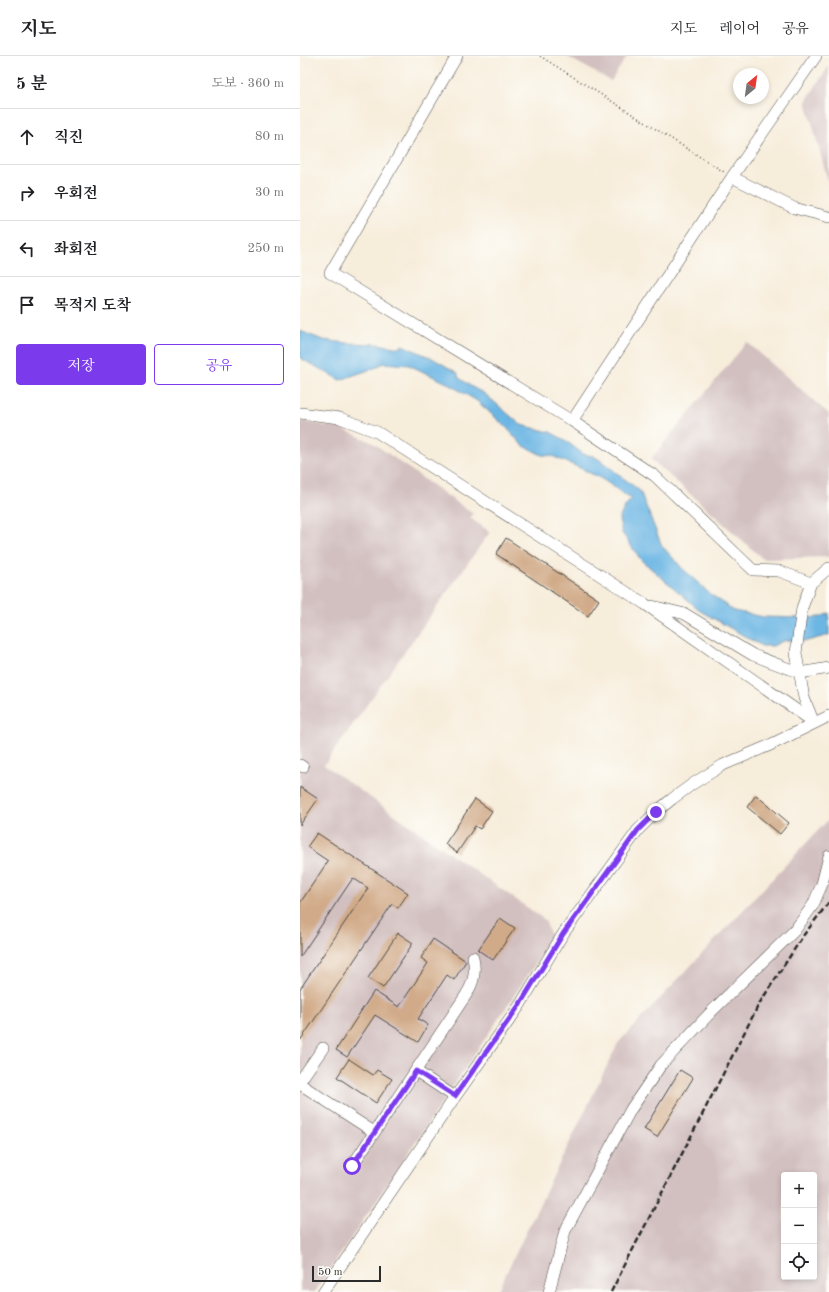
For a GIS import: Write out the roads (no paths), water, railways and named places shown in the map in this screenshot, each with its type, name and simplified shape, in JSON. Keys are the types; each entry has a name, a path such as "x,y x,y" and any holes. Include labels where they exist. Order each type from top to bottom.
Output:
{"street":[{"path":"457,56 330,273 572,421 655,476 753,570 779,571 811,583"},
{"path":"572,421 732,177 816,56"},
{"path":"732,177 794,208 829,217"},
{"path":"300,412 340,418 377,432 645,604 815,723"},
{"path":"815,723 804,698 796,654 802,608 811,583 829,568"},
{"path":"645,604 685,614 752,654 800,673 829,668"},
{"path":"323,1292 455,1096 520,1004 563,934 638,830 672,799 723,765 768,746 815,723 828,719"},
{"path":"549,1292 565,1231 631,1109 661,1065 713,1010 795,930 813,905 822,884 829,856"},
{"path":"352,1166 451,1020 472,986 475,974 473,957"},
{"path":"323,1048 300,1082 374,1132"},
{"path":"416,1071 455,1096"}],"water":[{"path":"300,331 323,340 347,343 378,344 400,348 402,345 432,358 458,373 458,377 485,394 521,425 550,432 565,440 583,454 593,456 600,460 640,491 662,546 683,569 709,593 734,611 764,617 806,618 821,617 829,613 829,635 807,641 783,641 773,646 762,646 702,612 641,560 622,533 619,519 624,508 631,499 602,479 580,468 552,456 542,455 522,445 507,428 477,401 447,383 409,365 383,363 377,367 340,380 300,358"}],"railway":[{"path":"611,1292 759,1004 803,936 829,902"}]}
